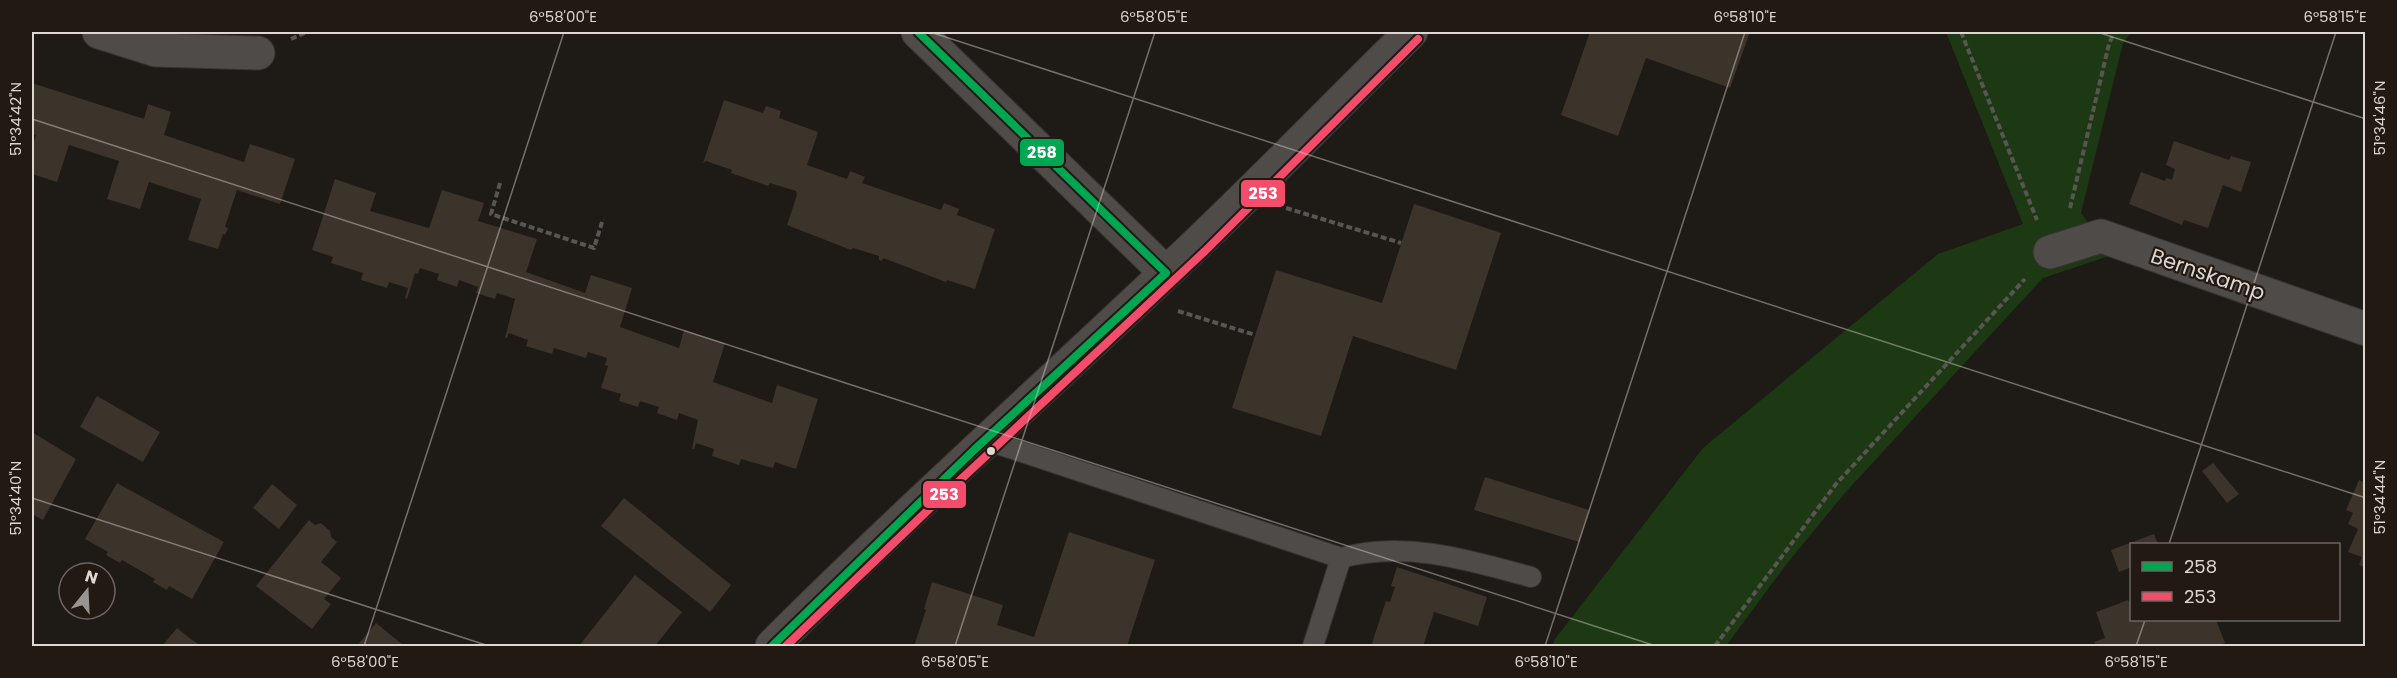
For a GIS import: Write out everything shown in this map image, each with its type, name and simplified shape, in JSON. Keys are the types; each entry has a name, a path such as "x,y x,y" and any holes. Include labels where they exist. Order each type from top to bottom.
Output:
{"street":[{"path":"99,32 156,50 258,53"},
{"path":"918,32 1166,273"},
{"path":"772,646 885,534 1166,273 1411,32"},
{"name":"Bernskamp","path":"2055,251 2101,236 2366,329"}],"lane":[{"path":"986,440 1341,558 1366,551 1432,554 1471,561 1531,578"},
{"path":"1313,646 1341,558"}],"path":[{"path":"1962,32 2055,251"},
{"path":"1715,646 1836,484 2055,251 2114,32"},
{"path":"500,183 491,214 594,248 603,219"},
{"path":"1249,193 1288,209 1401,243"},
{"path":"1142,296 1176,310 1255,335"}],"green space":[{"path":"1946,32 2131,32 2123,43 2081,213 2112,255 2043,278 1844,494 1785,566 1726,646 1552,646 1555,639 1703,448 1938,254 2023,224"}],"building":[{"path":"1590,32 1750,32 1730,88 1646,58 1618,136 1561,115"},
{"path":"32,83 144,119 148,104 171,112 164,135 244,162 250,144 295,159 280,204 237,190 225,227 228,228 225,235 223,234 218,249 188,240 201,199 149,182 140,209 107,199 119,161 69,145 57,182 32,174 32,148 36,135 32,133"},
{"path":"724,100 763,113 766,106 781,111 779,118 818,132 807,165 847,179 850,171 865,177 862,183 941,210 944,203 959,209 957,215 995,229 975,289 947,280 946,282 883,258 882,261 879,260 879,256 853,248 851,250 787,225 797,195 796,191 770,183 768,186 731,173 732,170 706,161 703,163"},
{"path":"2174,141 2229,160 2231,156 2251,162 2241,192 2223,185 2208,228 2184,220 2182,225 2129,204 2141,172 2165,181 2166,178 2172,180 2175,169 2166,165"},
{"path":"335,179 376,193 370,211 429,228 442,190 484,203 478,221 537,239 526,272 585,293 591,275 632,288 620,327 679,348 684,330 725,343 713,382 772,403 777,385 818,399 796,469 775,462 773,468 741,459 739,465 712,456 714,449 696,443 692,449 698,420 679,413 677,420 657,413 659,407 640,401 638,407 619,401 621,394 601,388 608,366 605,365 607,358 588,352 586,358 554,348 552,354 526,346 528,340 509,333 505,338 515,299 497,293 495,299 476,293 478,287 459,280 457,287 437,280 439,274 420,268 418,274 415,273 407,299 405,298 408,288 389,282 387,288 361,280 363,273 331,263 333,257 312,250"},
{"path":"1414,204 1501,233 1456,370 1353,336 1321,436 1232,408 1276,270 1382,303"},
{"path":"97,396 160,432 143,462 80,427"},
{"path":"32,432 76,459 43,520 32,514"},
{"path":"2213,463 2239,494 2227,503 2202,471"},
{"path":"1485,477 1589,510 1579,542 1474,510"},
{"path":"2359,480 2366,483 2366,568 2359,565 2362,557 2348,552 2358,529 2348,524 2353,513 2346,510"},
{"path":"117,483 224,542 192,599 169,586 167,590 153,582 155,579 122,560 120,563 117,561 106,555 108,552 85,539"},
{"path":"272,484 297,505 279,529 253,508"},
{"path":"624,498 731,585 710,612 601,526"},
{"path":"309,520 315,525 321,523 337,542 321,562 341,578 324,599 331,604 312,629 256,586"},
{"path":"1069,532 1155,560 1127,646 914,646 926,610 924,609 932,582 1003,605 997,625 1034,637"},
{"path":"2154,534 2158,543 2130,543 2130,568 2119,572 2111,550"},
{"path":"1397,567 1487,597 1478,626 1434,612 1423,646 1371,646 1386,601 1390,602 1395,587 1391,586"},
{"path":"635,575 682,612 655,646 579,646"},
{"path":"2128,600 2130,621 2216,621 2225,643 2217,646 2096,646 2094,642 2105,638 2096,612"},
{"path":"376,623 403,645 357,646"},
{"path":"177,628 192,640 202,646 162,646"}],"transit line":[{"name":"258","path":"918,32 1166,273"},
{"name":"253","path":"786,646 1205,251 1418,39"},
{"name":"258","path":"772,646 974,450 1166,273"}]}
